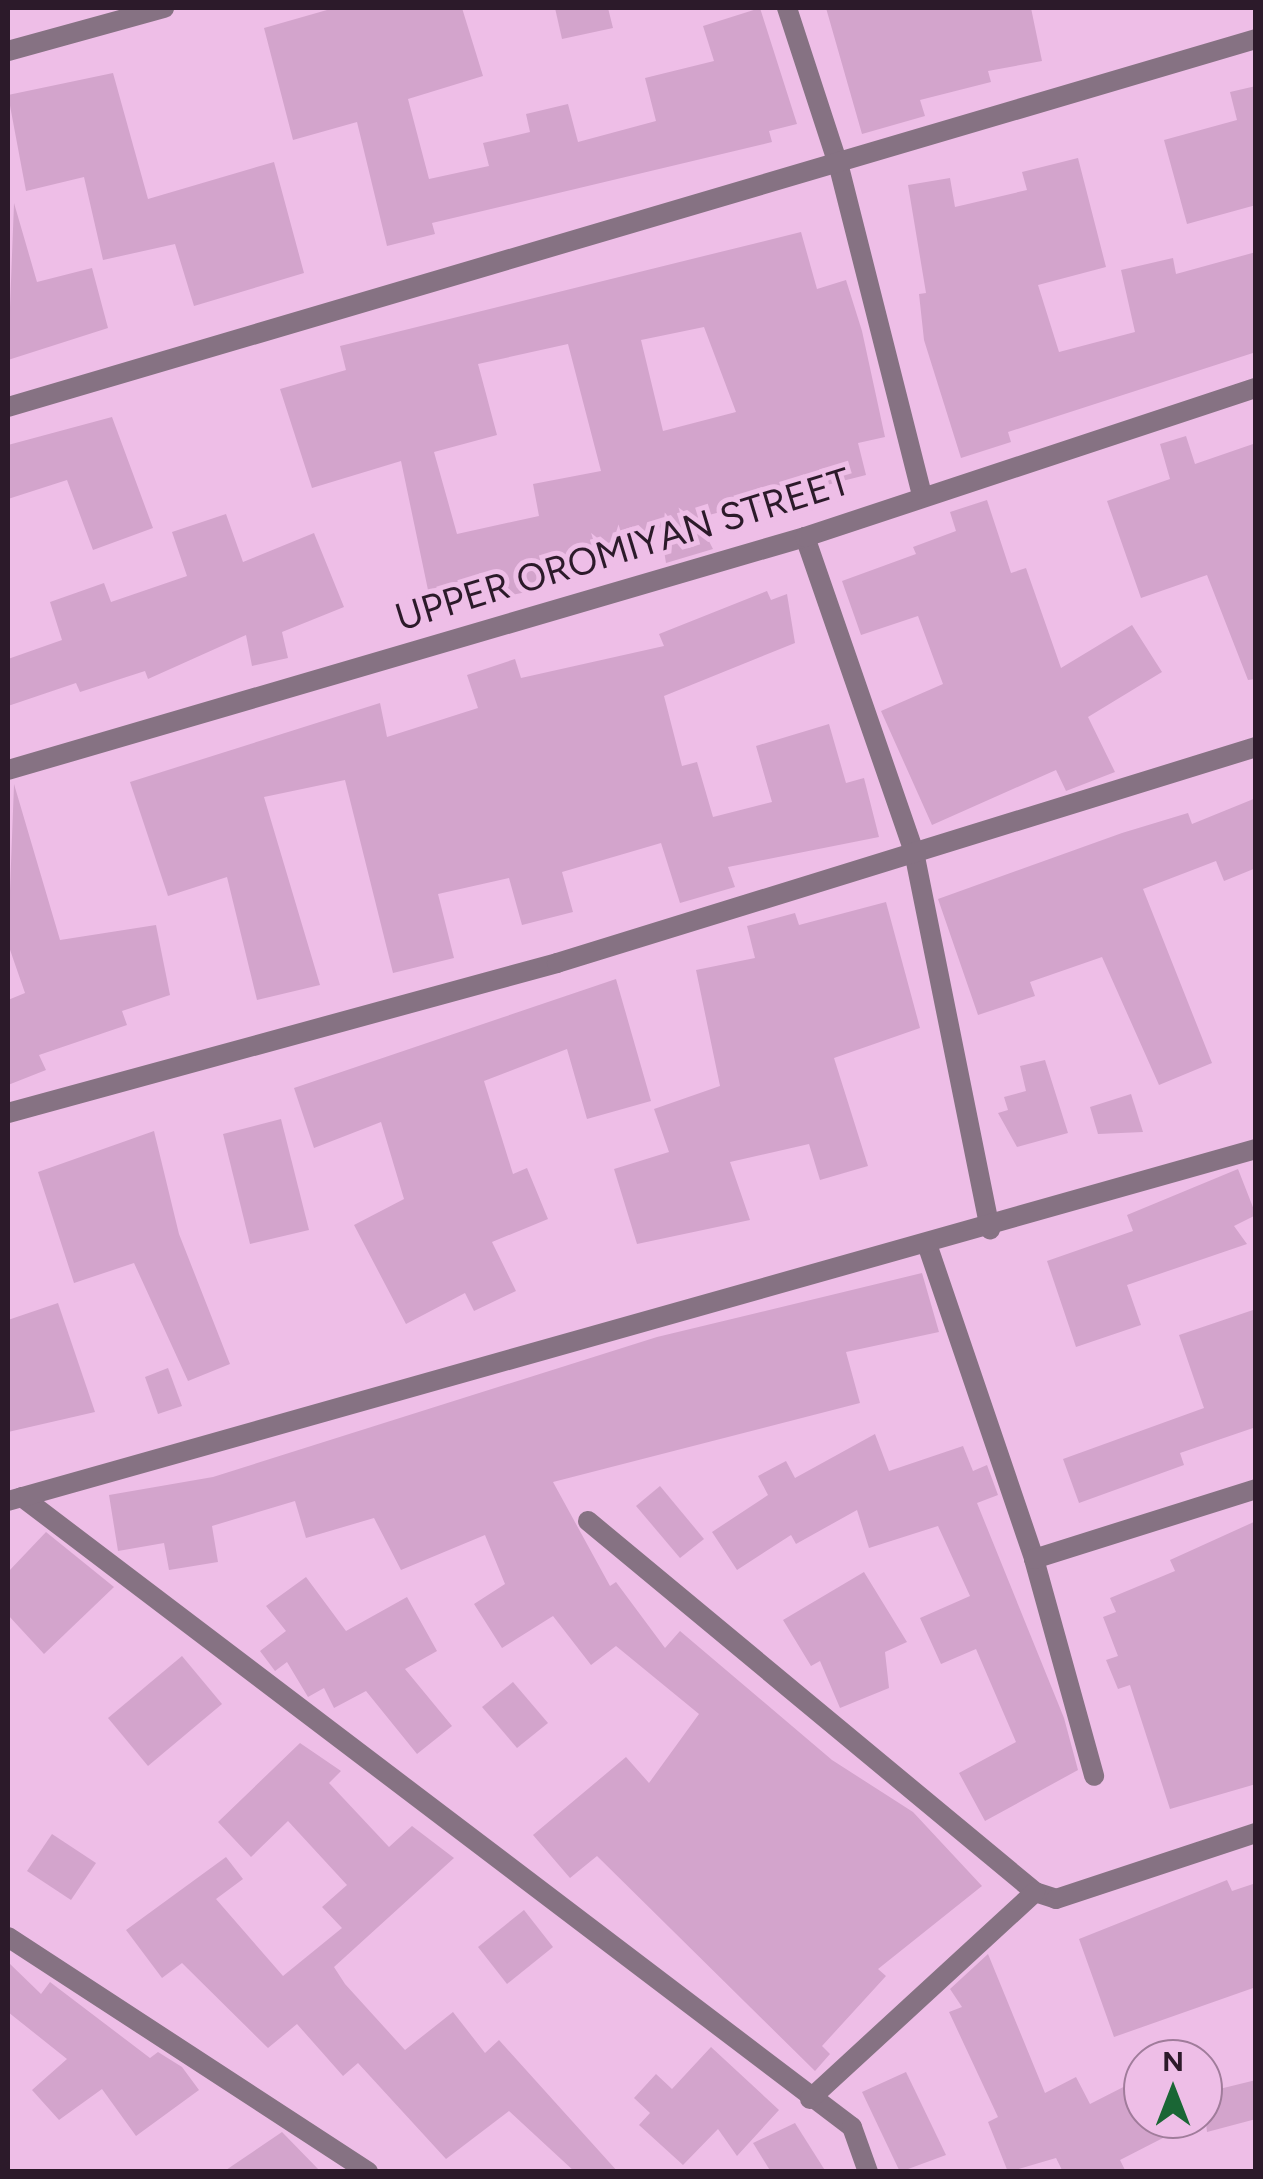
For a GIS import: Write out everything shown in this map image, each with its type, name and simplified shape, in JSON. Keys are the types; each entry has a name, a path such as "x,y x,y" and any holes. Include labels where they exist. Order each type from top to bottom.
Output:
{"street":[{"path":"8,51 164,8"},
{"path":"787,8 839,167 921,492"},
{"path":"8,406 839,167 1256,40"},
{"name":"UPPER OROMIYAN STREET","path":"8,770 804,537 921,492 1256,388"},
{"path":"804,537 914,852 990,1229"},
{"path":"8,1113 557,963 1256,746"},
{"path":"15,1499 928,1247 1256,1149"},
{"path":"928,1247 1034,1559 1094,1776"},
{"path":"1034,1559 1256,1489"},
{"path":"15,1499 852,2127 868,2172"},
{"path":"588,1521 1035,1892 1056,1899 1256,1833"},
{"path":"810,2099 1035,1892"},
{"path":"8,1937 368,2172"}],"building":[{"path":"334,8 462,8 483,76 408,99 429,179 489,166 483,143 530,132 526,114 568,104 578,142 656,121 645,78 714,61 703,26 760,8 797,124 769,131 772,142 432,223 435,234 387,246 357,122 293,140 264,28"},
{"path":"555,8 608,8 613,28 562,39"},
{"path":"826,8 1031,8 1042,61 988,71 991,82 920,100 925,116 862,134"},
{"path":"113,73 148,199 274,162 304,273 194,306 175,244 103,260 84,177 26,191 8,95"},
{"path":"1256,86 1256,205 1187,224 1164,140 1237,120 1230,92"},
{"path":"1078,158 1106,267 1038,285 1059,352 1135,332 1121,270 1173,258 1176,274 1256,252 1256,352 1008,432 1011,442 961,458 924,340 919,294 926,293 908,185 950,178 955,207 1027,190 1022,172"},
{"path":"14,203 37,282 92,268 108,328 8,360"},
{"path":"801,232 817,289 846,280 862,331 885,437 858,443 866,475 697,518 713,549 666,563 660,527 540,564 546,588 487,600 482,575 428,590 401,461 312,488 280,389 346,370 340,346","holes":["704,327 736,412 663,431 641,340","568,344 601,471 533,484 539,516 457,534 434,452 497,435 478,364"]},
{"path":"112,417 153,528 93,550 67,480 8,499 8,445"},
{"path":"1186,436 1195,464 1256,443 1256,679 1248,680 1207,575 1141,598 1107,501 1170,479 1160,444"},
{"path":"987,500 1011,573 1026,568 1061,668 1132,625 1162,672 1088,717 1115,772 1066,791 1056,770 932,825 881,711 943,684 918,616 861,635 842,581 916,554 913,547 956,531 950,512"},
{"path":"226,514 243,562 314,533 344,607 282,632 288,658 252,666 246,635 148,679 145,671 80,692 76,683 8,706 8,659 62,640 50,602 104,583 111,602 187,576 172,532"},
{"path":"767,591 771,600 787,594 795,643 664,696 682,766 697,762 713,817 772,802 756,746 829,724 846,783 864,778 879,837 728,867 735,887 680,903 661,843 562,872 573,912 522,925 509,878 438,894 454,958 393,973 345,780 264,797 320,985 257,1000 227,877 168,896 130,782 380,703 387,737 478,708 467,675 515,659 521,678 664,646 659,634"},
{"path":"14,784 60,940 156,925 170,995 122,1011 127,1025 39,1055 46,1070 8,1085 8,1000 25,993 8,944"},
{"path":"1256,798 1256,868 1224,881 1216,861 1143,889 1212,1063 1159,1085 1102,957 1030,982 1035,996 978,1015 938,899 1122,833 1188,813 1192,824"},
{"path":"886,902 920,1028 834,1058 868,1166 820,1180 809,1144 730,1162 750,1220 637,1244 614,1169 669,1152 654,1109 720,1086 696,970 755,958 747,926 795,913 799,925"},
{"path":"616,979 651,1101 587,1119 567,1049 484,1081 513,1174 527,1168 548,1219 492,1242 516,1291 474,1311 465,1293 406,1324 354,1225 404,1199 381,1122 314,1148 294,1088"},
{"path":"1045,1060 1068,1133 1017,1147 998,1113 1008,1110 1004,1097 1026,1091 1020,1066"},
{"path":"1131,1094 1143,1132 1098,1134 1090,1107"},
{"path":"281,1119 309,1230 250,1244 223,1134"},
{"path":"154,1131 179,1234 230,1364 188,1381 134,1263 74,1283 38,1172"},
{"path":"1238,1169 1256,1215 1234,1226 1247,1244 1127,1285 1141,1325 1076,1347 1047,1261 1133,1231 1127,1215"},
{"path":"922,1273 939,1332 846,1352 860,1403 553,1482 610,1586 616,1582 665,1648 680,1631 832,1760 913,1812 982,1886 878,1969 886,1976 822,2046 830,2054 815,2071 597,1856 570,1878 533,1835 626,1757 649,1783 699,1714 616,1646 591,1665 553,1616 502,1648 474,1604 505,1584 485,1535 401,1570 374,1518 306,1538 295,1501 212,1526 218,1562 169,1570 164,1543 118,1551 109,1495 213,1477 657,1337"},
{"path":"58,1303 95,1412 8,1432 8,1320"},
{"path":"1256,1309 1256,1427 1180,1453 1184,1465 1079,1503 1063,1459 1204,1408 1179,1335"},
{"path":"168,1368 182,1406 158,1414 145,1377"},
{"path":"875,1434 889,1471 963,1446 973,1471 987,1465 998,1495 977,1503 1064,1718 1078,1770 985,1821 959,1773 1016,1742 976,1649 941,1664 920,1618 970,1596 938,1526 869,1548 857,1510 796,1544 791,1535 737,1570 712,1532 768,1495 758,1476 786,1461 795,1478"},
{"path":"660,1486 704,1539 680,1558 636,1506"},
{"path":"1256,1521 1256,1784 1170,1809 1130,1685 1118,1689 1106,1660 1118,1656 1103,1617 1116,1612 1110,1598 1175,1571 1170,1560"},
{"path":"46,1532 114,1587 44,1654 8,1615 8,1572"},
{"path":"864,1572 907,1642 885,1652 889,1688 840,1708 820,1661 811,1666 783,1620"},
{"path":"306,1577 346,1631 407,1597 437,1651 405,1669 452,1726 417,1754 366,1691 334,1708 324,1688 308,1697 287,1662 275,1671 260,1651 286,1631 266,1606"},
{"path":"182,1656 222,1704 148,1766 108,1718"},
{"path":"513,1682 548,1723 517,1748 482,1707"},
{"path":"300,1743 341,1771 329,1783 389,1847 412,1826 454,1858 334,1967 345,1984 405,2050 453,2012 485,2053 499,2040 618,2172 575,2172 509,2111 446,2159 358,2063 343,2076 297,2024 268,2048 182,1963 162,1978 126,1930 226,1857 243,1879 216,1899 283,1976 342,1928 322,1907 347,1885 288,1821 251,1857 218,1822"},
{"path":"52,1834 96,1863 71,1900 27,1871"},
{"path":"1227,1880 1232,1891 1256,1883 1256,1987 1114,2037 1079,1939"},
{"path":"524,1910 553,1947 507,1984 478,1947"},
{"path":"988,1954 1045,2093 1076,2077 1090,2104 1123,2087 1123,2139 1161,2139 1120,2160 1126,2172 1063,2172 1056,2158 1008,2172 988,2122 998,2117 949,2012 962,2007 950,1989"},
{"path":"8,1962 41,1994 50,1982 150,2058 158,2052 182,2067 199,2090 136,2136 102,2089 59,2120 32,2090 67,2059 8,2012"},
{"path":"711,2047 779,2110 737,2156 718,2129 683,2165 639,2125 650,2113 634,2098 656,2074 672,2089"},
{"path":"906,2072 946,2155 900,2172 862,2092"},
{"path":"1256,2080 1256,2119 1223,2128 1223,2088"},
{"path":"795,2123 826,2172 771,2172 753,2143"},
{"path":"282,2132 321,2172 223,2172"}]}
